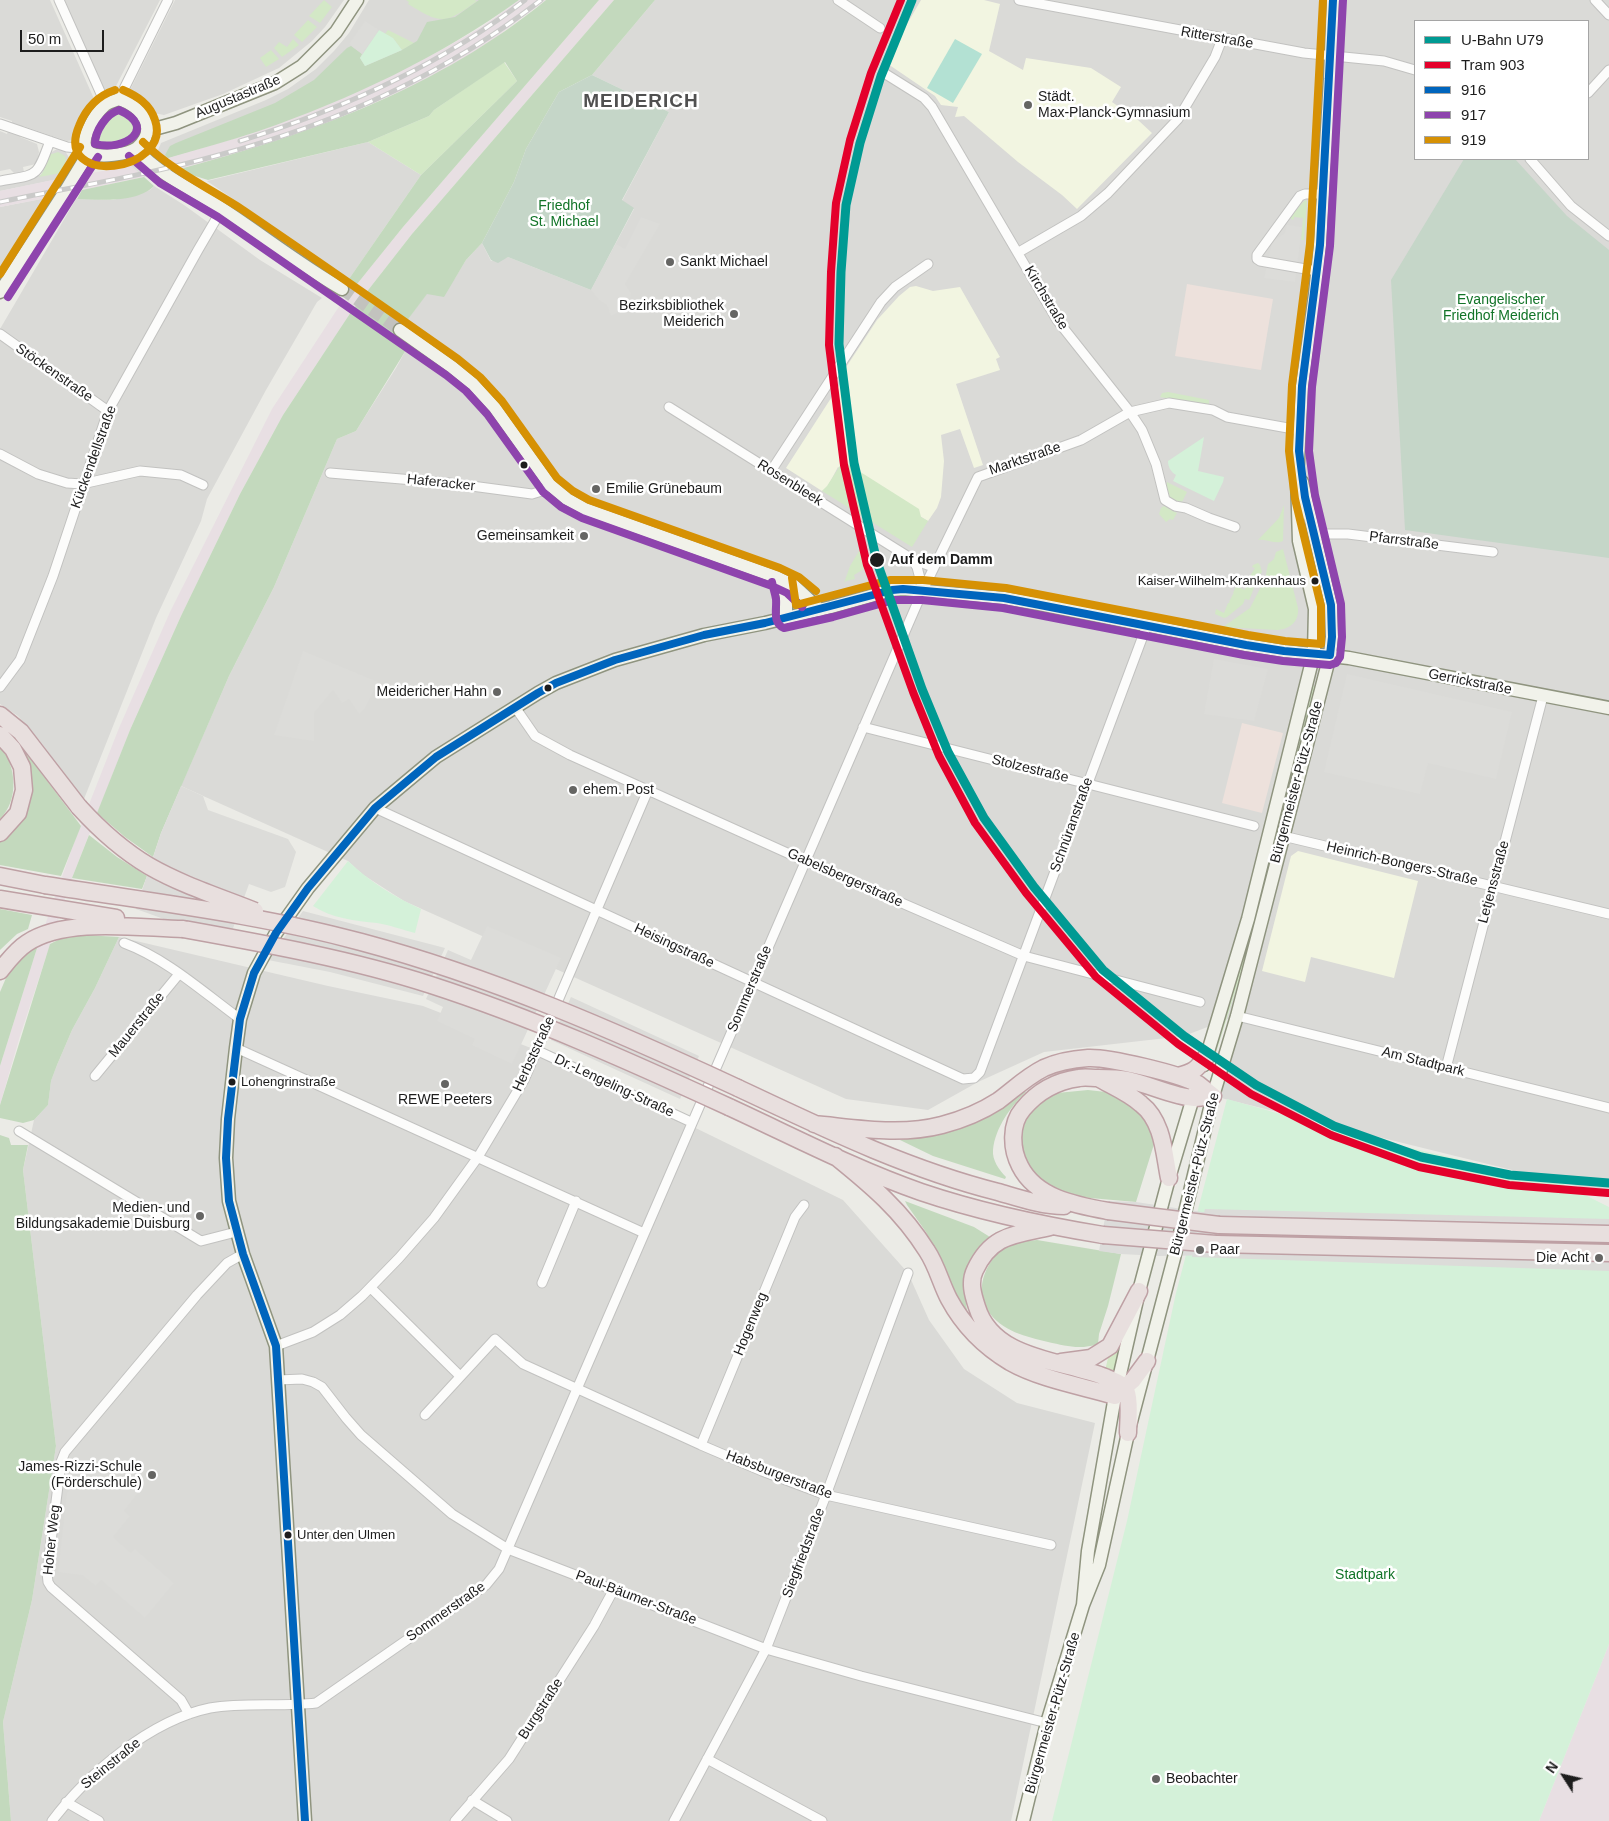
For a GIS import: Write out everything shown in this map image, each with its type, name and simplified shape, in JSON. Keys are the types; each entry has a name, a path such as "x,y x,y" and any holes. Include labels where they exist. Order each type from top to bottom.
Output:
{"highway":[{"path":"0,715 21,732 79,807 103,833 151,867 287,924"},
{"path":"0,735 13,749 22,767 24,790 18,813 0,833"},
{"path":"0,876 287,924 360,941 438,964 515,991 585,1019 873,1150 937,1174 994,1192 1048,1205 1063,1207 1074,1205"},
{"path":"0,899 279,946 429,984 568,1035 646,1068 835,1156 920,1191 966,1206 1052,1226 1103,1235 1216,1244 1609,1253"},
{"path":"0,971 11,957 27,943 52,932 80,926 183,929"},
{"path":"1178,1076 1192,1072 1206,1057"},
{"path":"814,1124 895,1131 917,1130 941,1125 967,1117 996,1102 1045,1067 1068,1060 1090,1058 1118,1062 1178,1076 1195,1091"},
{"path":"1213,1096 1195,1091 1114,1078 1080,1077 1061,1082 1034,1097 1020,1113 1013,1137 1016,1159 1024,1176 1036,1188 1074,1205 1108,1212 1219,1225 1609,1234"},
{"path":"1098,1078 1141,1104 1149,1112 1161,1134 1169,1178"},
{"path":"835,1156 889,1202 908,1222 928,1252 950,1300 963,1320 976,1336 1010,1362 1033,1372 1119,1389 1134,1380 1147,1362"},
{"path":"1052,1226 1008,1237 994,1244 982,1256 973,1275 972,1291 980,1317 990,1330 1019,1351 1053,1363 1099,1375 1127,1395 1128,1433"},
{"path":"1053,1363 1091,1358 1110,1346 1139,1291"}],"main road":[{"name":"Augustastraße","path":"147,131 176,123 275,83 302,66 336,32 357,0"},
{"path":"1299,451 1299,430 1306,356 1318,271 1333,0"},
{"path":"0,292 66,190 87,149 85,136 99,111 106,105 119,99 142,114 147,131 144,141 136,149 98,156 87,149"},
{"path":"136,149 161,172 222,209 342,289"},
{"path":"400,330 473,384 495,408 550,485 567,499 585,509 793,584 820,610"},
{"name":"Bürgermeister-Pütz-Straße","path":"1023,1821 1047,1724 1083,1605 1099,1564 1128,1433 1178,1241 1213,1096 1236,1016 1330,655 1331,605 1305,498 1299,451"},
{"name":"Bürgermeister-Pütz-Straße","path":"1083,1605 1088,1550 1139,1291 1169,1178 1248,919 1314,653 1315,609 1299,542 1296,503 1299,451"},
{"path":"782,580 786,598 786,618"},
{"path":"305,1821 276,1346 243,1254 229,1201 226,1158 228,1119 240,1019 254,973 276,933 324,869 375,808 436,757 556,683 615,660 704,635 820,610 892,590 923,590 1004,598 1255,647 1314,653"},
{"name":"Gerrickstraße","path":"1314,653 1609,708"}],"street":[{"path":"59,0 106,105"},
{"path":"119,99 168,0"},
{"path":"838,0 880,28"},
{"name":"Ritterstraße","path":"1019,0 1222,39 1331,57 1384,61 1414,70"},
{"path":"1595,0 1609,15"},
{"path":"1019,252 1081,216 1114,186 1178,119 1215,57 1222,39"},
{"path":"1589,92 1609,70"},
{"name":"Kirchstraße","path":"884,73 924,98 932,107 1058,320 1142,430 1156,464 1165,500 1176,506 1235,527"},
{"path":"0,124 72,148 87,149"},
{"path":"0,181 33,175 39,169 50,141"},
{"path":"1534,160 1571,206 1609,236"},
{"path":"1318,271 1260,261 1257,259 1257,255 1300,196 1305,194 1323,194"},
{"name":"Kückendellstraße","path":"0,687 20,660 53,576 82,484 108,411 222,209"},
{"path":"771,471 881,302 895,287 928,264"},
{"name":"Stöckenstraße","path":"0,334 108,411"},
{"name":"Marktstraße","path":"923,590 933,567 945,547 974,481 978,477 1081,440 1130,412 1169,403 1213,410 1227,417 1299,430"},
{"name":"Rosenbleek","path":"669,407 912,559 933,567"},
{"path":"0,454 38,474 66,483 82,484 140,471 181,475 202,485"},
{"name":"Haferacker","path":"330,473 449,483 532,494 542,491 550,485"},
{"name":"Pfarrstraße","path":"1314,536 1348,534 1493,552"},
{"path":"912,559 917,567 923,590"},
{"name":"Sommerstraße","path":"298,1705 316,1703 486,1585 499,1570 576,1388 923,590"},
{"name":"Schnüranstraße","path":"974,1078 980,1072 1148,625"},
{"name":"Letjensstraße","path":"1446,1068 1543,696"},
{"name":"Gabelsbergerstraße","path":"515,707 535,736 570,755 805,861 1024,956 1200,1002"},
{"name":"Stolzestraße","path":"863,727 1254,826"},
{"name":"Herbststraße","path":"276,1346 313,1332 340,1314 371,1288 434,1218 478,1157 524,1080 648,790"},
{"name":"Heisingstraße","path":"375,808 963,1080 974,1078"},
{"name":"Heinrich-Bongers-Straße","path":"1283,836 1609,914"},
{"path":"124,943 144,951 240,1019"},
{"name":"Mauerstraße","path":"95,1076 178,974"},
{"name":"Am Stadtpark","path":"1236,1016 1609,1108"},
{"path":"236,1048 644,1233"},
{"name":"Dr.-Lengeling-Straße","path":"536,1050 692,1122"},
{"path":"19,1131 201,1241 236,1232"},
{"path":"542,1283 576,1201"},
{"name":"Hogenweg","path":"701,1445 795,1217 804,1205"},
{"name":"Hoher Weg","path":"189,1714 181,1700 51,1588 47,1573 61,1462 65,1452 197,1295 228,1264 243,1254"},
{"name":"Siegfriedstraße","path":"674,1821 766,1649 826,1495 908,1273"},
{"path":"371,1288 460,1376"},
{"path":"425,1415 495,1339 523,1364 576,1388"},
{"name":"Paul-Bäumer-Straße","path":"278,1380 302,1379 314,1382 322,1387 361,1435 452,1514 508,1549 766,1649 861,1676 1047,1724"},
{"name":"Habsburgerstraße","path":"576,1388 701,1445 826,1495 1051,1545"},
{"name":"Burgstraße","path":"455,1821 509,1760 594,1626 614,1589"},
{"name":"Steinstraße","path":"52,1821 66,1802 98,1771 126,1748 151,1732 189,1714 210,1708 252,1704 298,1705"},
{"path":"708,1759 822,1821"},
{"path":"472,1800 507,1821"},
{"path":"66,1802 99,1821"}],"shaded area":[{"path":"0,0 50,0 95,101 94,108 91,106 77,131 80,133 73,140 67,141 12,124 12,121 0,117"},
{"path":"64,0 160,0 114,90 107,91 102,86"},
{"path":"175,0 344,0 325,27 312,41 279,68 223,94 164,115 154,113 127,96"},
{"path":"369,0 519,0 259,131 156,160 161,143 266,100 288,89 316,69 349,33"},
{"path":"479,0 519,0 458,40 361,91 259,131 168,158 165,155 170,146 176,143 275,103 314,80 351,46 362,54 360,58 365,66 402,50 417,41 427,22 455,17"},
{"path":"519,0 546,0 495,38 457,63 411,87 313,129 221,158 176,170 168,158 259,131 347,96 443,49 483,26"},
{"path":"546,0 599,0 403,227 349,294 342,289 421,175 517,81 505,62 434,110 429,116 368,142 208,180 176,170 274,141 370,105 462,59 505,31"},
{"path":"599,0 614,0 412,234 351,312 283,415 240,494 181,616 130,730 72,878 19,1039 0,1105 0,1066 38,945 75,840 119,728 170,612 272,409 340,305 403,227"},
{"path":"614,0 655,0 592,75 559,92 526,149 514,182 482,243 466,260 444,297 427,294 400,330 395,341 406,350 356,431 337,439 274,587 229,676 161,833 153,857 125,837 97,813 130,730 181,616 240,494 283,415 351,312 412,234"},
{"path":"655,0 1609,0 1609,1194 1213,1096 1236,1016 1184,1036 1044,1052 978,1082 928,1110 846,1099 404,901 362,874 348,861 181,786 229,676 274,587 337,439 356,431 406,350 395,341 400,330 427,293 455,278 466,260 482,243 491,261 508,257 591,290 634,209 622,201 669,112 592,75"},
{"name":"Städt. Max-Planck-Gymnasium","path":"921,0 984,0 1000,4 989,51 1023,70 1026,58 1091,68 1121,87 1112,102 1138,120 1152,133 1077,209 964,116 955,117 958,107 941,105 935,96 885,62"},
{"path":"365,21 379,30 362,54 349,44"},
{"path":"0,131 7,134 8,131 21,135 20,137 37,144 39,152 36,164 23,167 24,172 15,174 10,169 0,171"},
{"path":"368,142 421,175 349,279 207,181"},
{"path":"57,149 65,151 70,159 69,168 64,178 0,191 0,185 41,175 50,153"},
{"path":"131,166 144,177 82,190 91,173"},
{"path":"144,177 154,186 138,195 118,199 77,199 82,190"},
{"path":"57,179 47,198 0,207 0,191"},
{"path":"154,186 184,205 260,260 322,298 317,302 266,390 207,499 201,521 156,618 84,799 40,741 18,716 0,704 0,329 76,199 113,200 150,190"},
{"path":"51,197 20,243 0,273 0,207"},
{"path":"641,217 660,224 625,284 631,293 629,303 621,311 611,316 607,305 599,300 591,290 616,244 625,249"},
{"path":"1287,225 1302,227 1295,282 1264,278 1272,242 1285,233"},
{"path":"1187,284 1273,299 1261,370 1175,356"},
{"path":"916,286 933,291 960,287 1000,357 996,359 1000,370 956,384 983,465 974,468 960,429 941,435 944,461 941,497 937,508 928,521 838,467 828,486 822,491 786,468 842,381 839,378 877,320 899,296 910,287"},
{"path":"303,651 378,682 365,708 359,714 349,699 342,703 333,690 314,713 314,741 274,735"},
{"path":"1214,659 1268,669 1254,721 1204,714"},
{"path":"1347,674 1512,712 1496,779 1428,763 1420,794 1324,772"},
{"path":"1242,723 1283,733 1262,813 1222,803"},
{"path":"0,747 10,764 13,793 6,811 0,819"},
{"path":"23,751 81,826 61,876 0,865 0,842 10,834 28,766"},
{"path":"181,786 203,796 208,810 288,839 296,852 285,887 271,892 249,884 228,942 136,909 161,833"},
{"path":"89,835 117,857 147,876 142,889 72,878"},
{"path":"1298,851 1418,881 1394,978 1311,957 1305,982 1262,971 1291,856"},
{"path":"0,909 32,915 28,929 17,934 0,950"},
{"path":"303,911 445,948 423,996 330,972 268,960"},
{"path":"487,926 561,958 512,1064 472,1045 475,1039 437,1021 443,1007 426,999 448,950 471,960"},
{"path":"84,935 119,937 95,988 72,1030 57,1065 51,1081 48,1105 34,1120 23,1123 0,1118 0,1105 50,944 62,938"},
{"path":"119,937 328,986 423,1006 536,1050 843,1200 908,1273 929,1320 964,1369 1017,1403 1095,1423 1011,1821 11,1821 3,1722 32,1600 56,1446 23,1170 34,1120 48,1105 51,1081 57,1065 72,1030 95,988"},
{"path":"38,945 0,1066 0,992 9,971 23,955"},
{"path":"571,997 699,1056 680,1099 551,1040"},
{"path":"1023,1090 1026,1092 1005,1118 994,1142 995,1161 1006,1177 1005,1179 933,1156 900,1140 920,1137"},
{"path":"1088,1090 1106,1092 1123,1098 1144,1116 1155,1141 1136,1202 1067,1196 1042,1184 1019,1150 1022,1121 1043,1099 1057,1093"},
{"path":"0,1135 9,1138 11,1145 28,1145 23,1170 56,1446 32,1600 3,1722 11,1821 0,1821"},
{"path":"905,1201 974,1227 990,1237 977,1254 968,1272 966,1303 968,1314 949,1284 926,1232"},
{"path":"1205,1209 1609,1219 1609,1271 1192,1257"},
{"path":"1037,1240 1121,1254 1099,1334 1098,1344 1073,1347 1032,1338 1000,1324 988,1311 982,1293 982,1283 989,1265 1002,1250 1010,1245"},
{"path":"96,1458 138,1493 124,1511 130,1516 113,1537 131,1553 135,1549 174,1583 145,1618 101,1580 96,1586 82,1575 58,1572 67,1493"},
{"path":"1609,1644 1609,1821 1539,1821"}],"green space":[{"path":"324,0 332,7 320,23 309,16"},
{"path":"406,0 477,1 458,14 443,19 429,16 408,4 409,2"},
{"path":"308,20 317,27 302,42 294,35"},
{"path":"379,30 393,38 402,50 365,66 360,58"},
{"path":"388,30 414,43 402,50 393,38 385,34"},
{"path":"293,39 299,45 282,57 274,48 279,42 287,47"},
{"path":"955,39 982,54 953,103 927,88"},
{"path":"271,50 279,59 266,67 260,58"},
{"path":"504,62 517,81 421,175 368,142 429,116 434,110"},
{"name":"Friedhof St. Michael","path":"592,75 669,112 622,200 634,208 591,290 508,257 498,263 491,260 482,243 514,182 526,149 559,92"},
{"path":"117,108 127,110 133,115 136,125 135,135 129,141 116,147 96,147 92,139 97,126 109,111"},
{"path":"58,152 65,156 66,160 61,173 39,177 43,172 50,153"},
{"name":"Evangelischer Friedhof Meiderich","path":"1463,160 1516,160 1567,216 1609,250 1609,558 1405,530 1391,280"},
{"path":"1305,200 1307,201 1304,240 1301,240 1303,218 1294,217 1294,220 1289,218"},
{"path":"1307,279 1309,279 1296,384 1294,380"},
{"path":"1168,392 1209,400 1209,405 1160,397 1162,393"},
{"path":"1204,437 1198,471 1224,477 1214,501 1173,481 1176,475 1170,469 1168,463 1168,461"},
{"path":"843,461 919,509 921,517 928,521 912,547 822,491"},
{"path":"1167,482 1187,492 1181,504 1170,497 1166,485"},
{"path":"1284,505 1283,541 1258,540 1279,518"},
{"path":"1164,506 1177,513 1173,520 1170,519 1166,522 1159,514"},
{"path":"864,543 867,558 864,569 854,575 855,579 844,583 850,566"},
{"path":"1283,549 1298,608 1297,617 1293,624 1277,630 1223,627 1250,608 1265,579 1268,564 1274,559 1276,552"},
{"path":"1258,563 1262,572 1249,600 1245,599 1243,604 1227,617 1224,618 1215,614 1216,609 1224,613 1236,586 1245,590 1247,583 1249,583 1247,581 1255,568 1252,567"},
{"path":"1313,686 1315,686 1312,701 1273,854 1270,854"},
{"path":"1268,860 1272,861 1251,941 1216,1053 1213,1053 1242,960"},
{"path":"348,861 382,888 421,909 415,933 382,924 336,916 313,906"},
{"name":"Stadtpark","path":"1227,1099 1355,1135 1561,1183 1609,1207 1609,1644 1539,1821 1052,1821 1127,1521 1176,1293"},
{"path":"1117,1349 1120,1349 1114,1373 1105,1371 1108,1358"}],"pier":[{"path":"168,158 176,170 144,177 131,166"},
{"path":"91,173 82,190 47,198 57,179"},
{"path":"1108,1201 1136,1202 1202,1212 1264,1215 1609,1223 1609,1264 1121,1254 1099,1251"}],"tunnel":[{"path":"342,289 400,330"}],"railway":[{"path":"240,141 315,115 388,83 459,45 525,0"},
{"path":"0,202 137,175 192,162 305,128 388,94 428,73 505,27 541,0"}],"metro line":[{"name":"U79","path":"912,0 881,76 860,143 846,205 841,272 839,344 854,463 877,562 922,689 948,752 984,818 1034,887 1103,970 1184,1036 1256,1085 1334,1126 1421,1157 1510,1175 1609,1183"}],"tram line":[{"name":"903","path":"901,0 871,73 850,140 836,203 831,272 829,345 844,465 867,565 913,692 939,756 975,823 1026,893 1096,977 1178,1044 1251,1094 1331,1135 1419,1167 1509,1185 1608,1193"}],"transit line":[{"name":"919","path":"792,578 796,605 890,580 923,580 1006,588 1248,635 1321,644 1321,606 1295,499 1289,451 1292,385 1310,244 1323,0"},
{"name":"916","path":"305,1821 276,1346 243,1254 229,1201 226,1158 228,1119 240,1019 254,973 276,933 308,888 375,808 436,757 556,683 615,660 704,635 765,623 892,590 903,589 1004,598 1246,645 1330,655 1332,637 1331,605 1305,497 1299,451 1302,386 1320,245 1333,0"},
{"name":"917","path":"772,582 776,599 776,619 780,626 784,628 894,600 922,600 1003,608 1283,661 1330,665 1336,663 1340,657 1342,637 1341,604 1315,495 1309,451 1312,387 1330,246 1343,0"},
{"name":"919","path":"115,90 98,99 85,114 79,126 76,146 82,159 96,165 114,166 132,161 147,152 156,138 155,120 150,109 138,98 123,90"},
{"name":"917","path":"119,110 131,117 136,124 137,131 133,137 117,145 95,144 95,139 102,124 110,115 119,110"},
{"name":"919","path":"143,142 166,162 243,210 458,359 480,377 502,401 557,478 573,491 589,500 780,568 799,577 816,591"},
{"name":"919","path":"0,274 80,147"},
{"name":"917","path":"129,156 160,183 218,217 446,375 466,391 487,414 543,492 561,507 582,518 772,586 787,593 802,607"},
{"name":"917","path":"8,297 98,157"}],"place":[{"name":"Städt. Max-Planck-Gymnasium","path":"1028,105"},
{"name":"Sankt Michael","path":"670,262"},
{"name":"Bezirksbibliothek Meiderich","path":"734,314"},
{"name":"Emilie Grünebaum","path":"596,489"},
{"name":"Gemeinsamkeit","path":"584,536"},
{"name":"Auf dem Damm","path":"877,560"},
{"name":"Kaiser-Wilhelm-Krankenhaus","path":"1315,581"},
{"name":"Meidericher Hahn","path":"497,692"},
{"name":"ehem. Post","path":"573,790"},
{"name":"Lohengrinstraße","path":"232,1082"},
{"name":"REWE Peeters","path":"445,1084"},
{"name":"Medien- und Bildungsakademie Duisburg","path":"200,1216"},
{"name":"Paar","path":"1200,1250"},
{"name":"Die Acht","path":"1599,1258"},
{"name":"James-Rizzi-Schule (Förderschule)","path":"152,1475"},
{"name":"Unter den Ulmen","path":"288,1535"},
{"name":"Beobachter","path":"1156,1779"}],"district":[{"name":"MEIDERICH","path":"641,102"}]}
